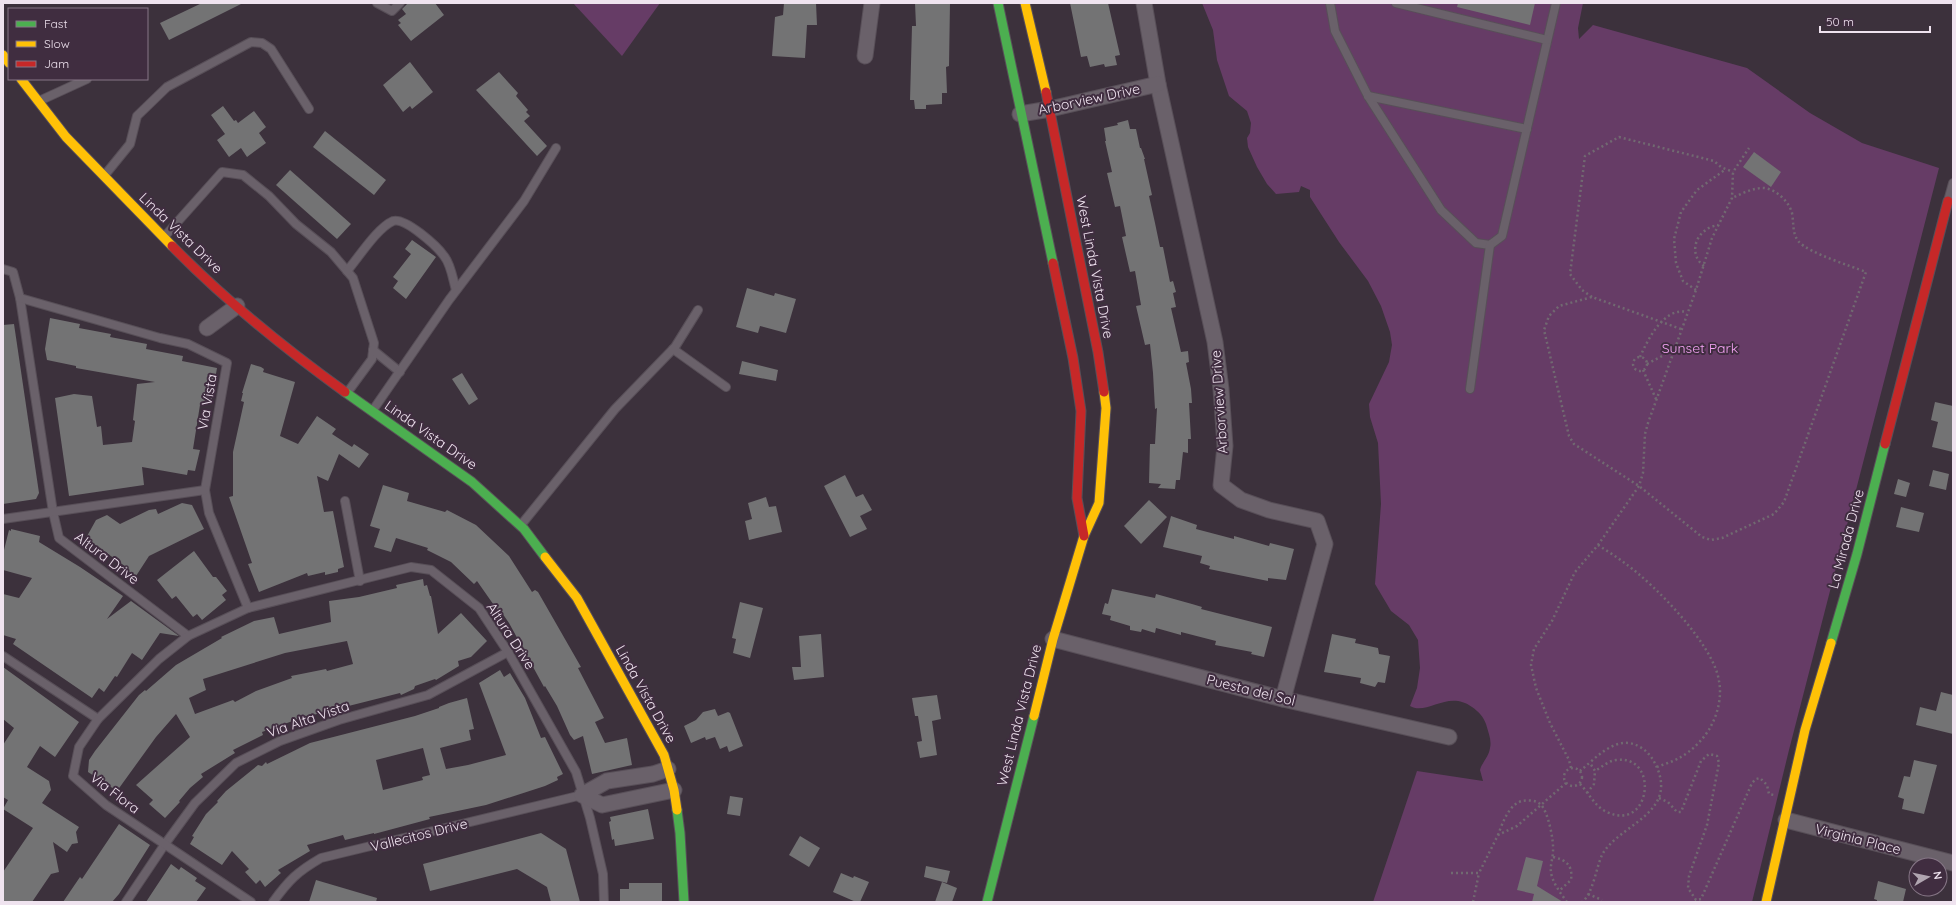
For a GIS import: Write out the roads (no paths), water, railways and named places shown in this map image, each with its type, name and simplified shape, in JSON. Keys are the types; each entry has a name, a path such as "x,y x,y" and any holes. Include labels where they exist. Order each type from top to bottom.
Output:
{"street":[{"path":"865,56 872,3"},
{"name":"West Linda Vista Drive","path":"998,3 1020,114 1073,358 1081,411 1077,498 1084,536"},
{"name":"West Linda Vista Drive","path":"987,902 1053,639 1084,536 1099,503 1104,466 1106,408 1098,352 1050,109 1025,3"},
{"name":"Arborview Drive","path":"1144,3 1158,84 1215,342 1221,389 1225,446 1221,486 1241,500 1270,510 1316,521 1325,544 1283,699"},
{"name":"Linda Vista Drive","path":"22,80 66,137 164,238 238,306 308,365 472,482 520,526 577,598 664,755 674,790 680,833 684,902"},
{"name":"Arborview Drive","path":"1020,114 1050,109 1158,84"},
{"name":"La Mirada Drive","path":"1766,902 1786,820 1805,730 1858,554 1948,201"},
{"path":"207,328 238,306"},
{"name":"Puesta del Sol","path":"1053,639 1283,699 1449,738"},
{"name":"Vallecitos Drive","path":"582,796 607,781 653,774 668,768"},
{"path":"582,796 602,805 674,790"},
{"name":"Virginia Place","path":"1786,820 1953,863"}],"lane":[{"path":"377,3 392,11 400,3"},
{"path":"1330,3 1335,31 1368,96 1440,210 1476,242 1490,245"},
{"path":"1396,3 1547,40"},
{"path":"1470,388 1490,245 1502,236 1556,3"},
{"path":"104,176 130,144 137,116 167,87 251,42 262,43 271,49 309,109"},
{"path":"38,101 85,80"},
{"path":"1368,96 1527,129"},
{"path":"373,411 456,290 524,200 556,148"},
{"path":"164,238 222,172 243,175 270,196 296,224 331,252 354,278 374,343 372,359 347,393"},
{"name":"La Mirada Drive","path":"1948,201 1953,183"},
{"path":"347,271 380,231 393,222 401,220 412,227 445,256 456,290"},
{"path":"3,269 12,272 20,298 53,512 3,519"},
{"name":"Via Vista","path":"20,298 160,338 188,344 228,363 205,490 209,513 248,608"},
{"path":"520,526 615,409 673,349 698,310"},
{"path":"673,349 726,387"},
{"path":"373,350 400,372"},
{"name":"Altura Drive","path":"188,636 59,538 53,512 205,490"},
{"path":"345,501 360,581"},
{"name":"Altura Drive","path":"98,719 159,659 188,636 248,608 411,567 431,570 479,608 508,652 576,772 582,796 590,818 603,874 604,902"},
{"name":"Via Alta Vista","path":"126,902 195,803 236,763 280,741 339,720 428,695 508,652"},
{"path":"3,656 98,719"},
{"name":"Via Flora","path":"98,719 79,747 73,776 106,805 251,902"},
{"name":"Vallecitos Drive","path":"273,902 288,881 303,869 321,858 582,796"}],"park label":[{"name":"Sunset Park","path":"1700,348"}]}
